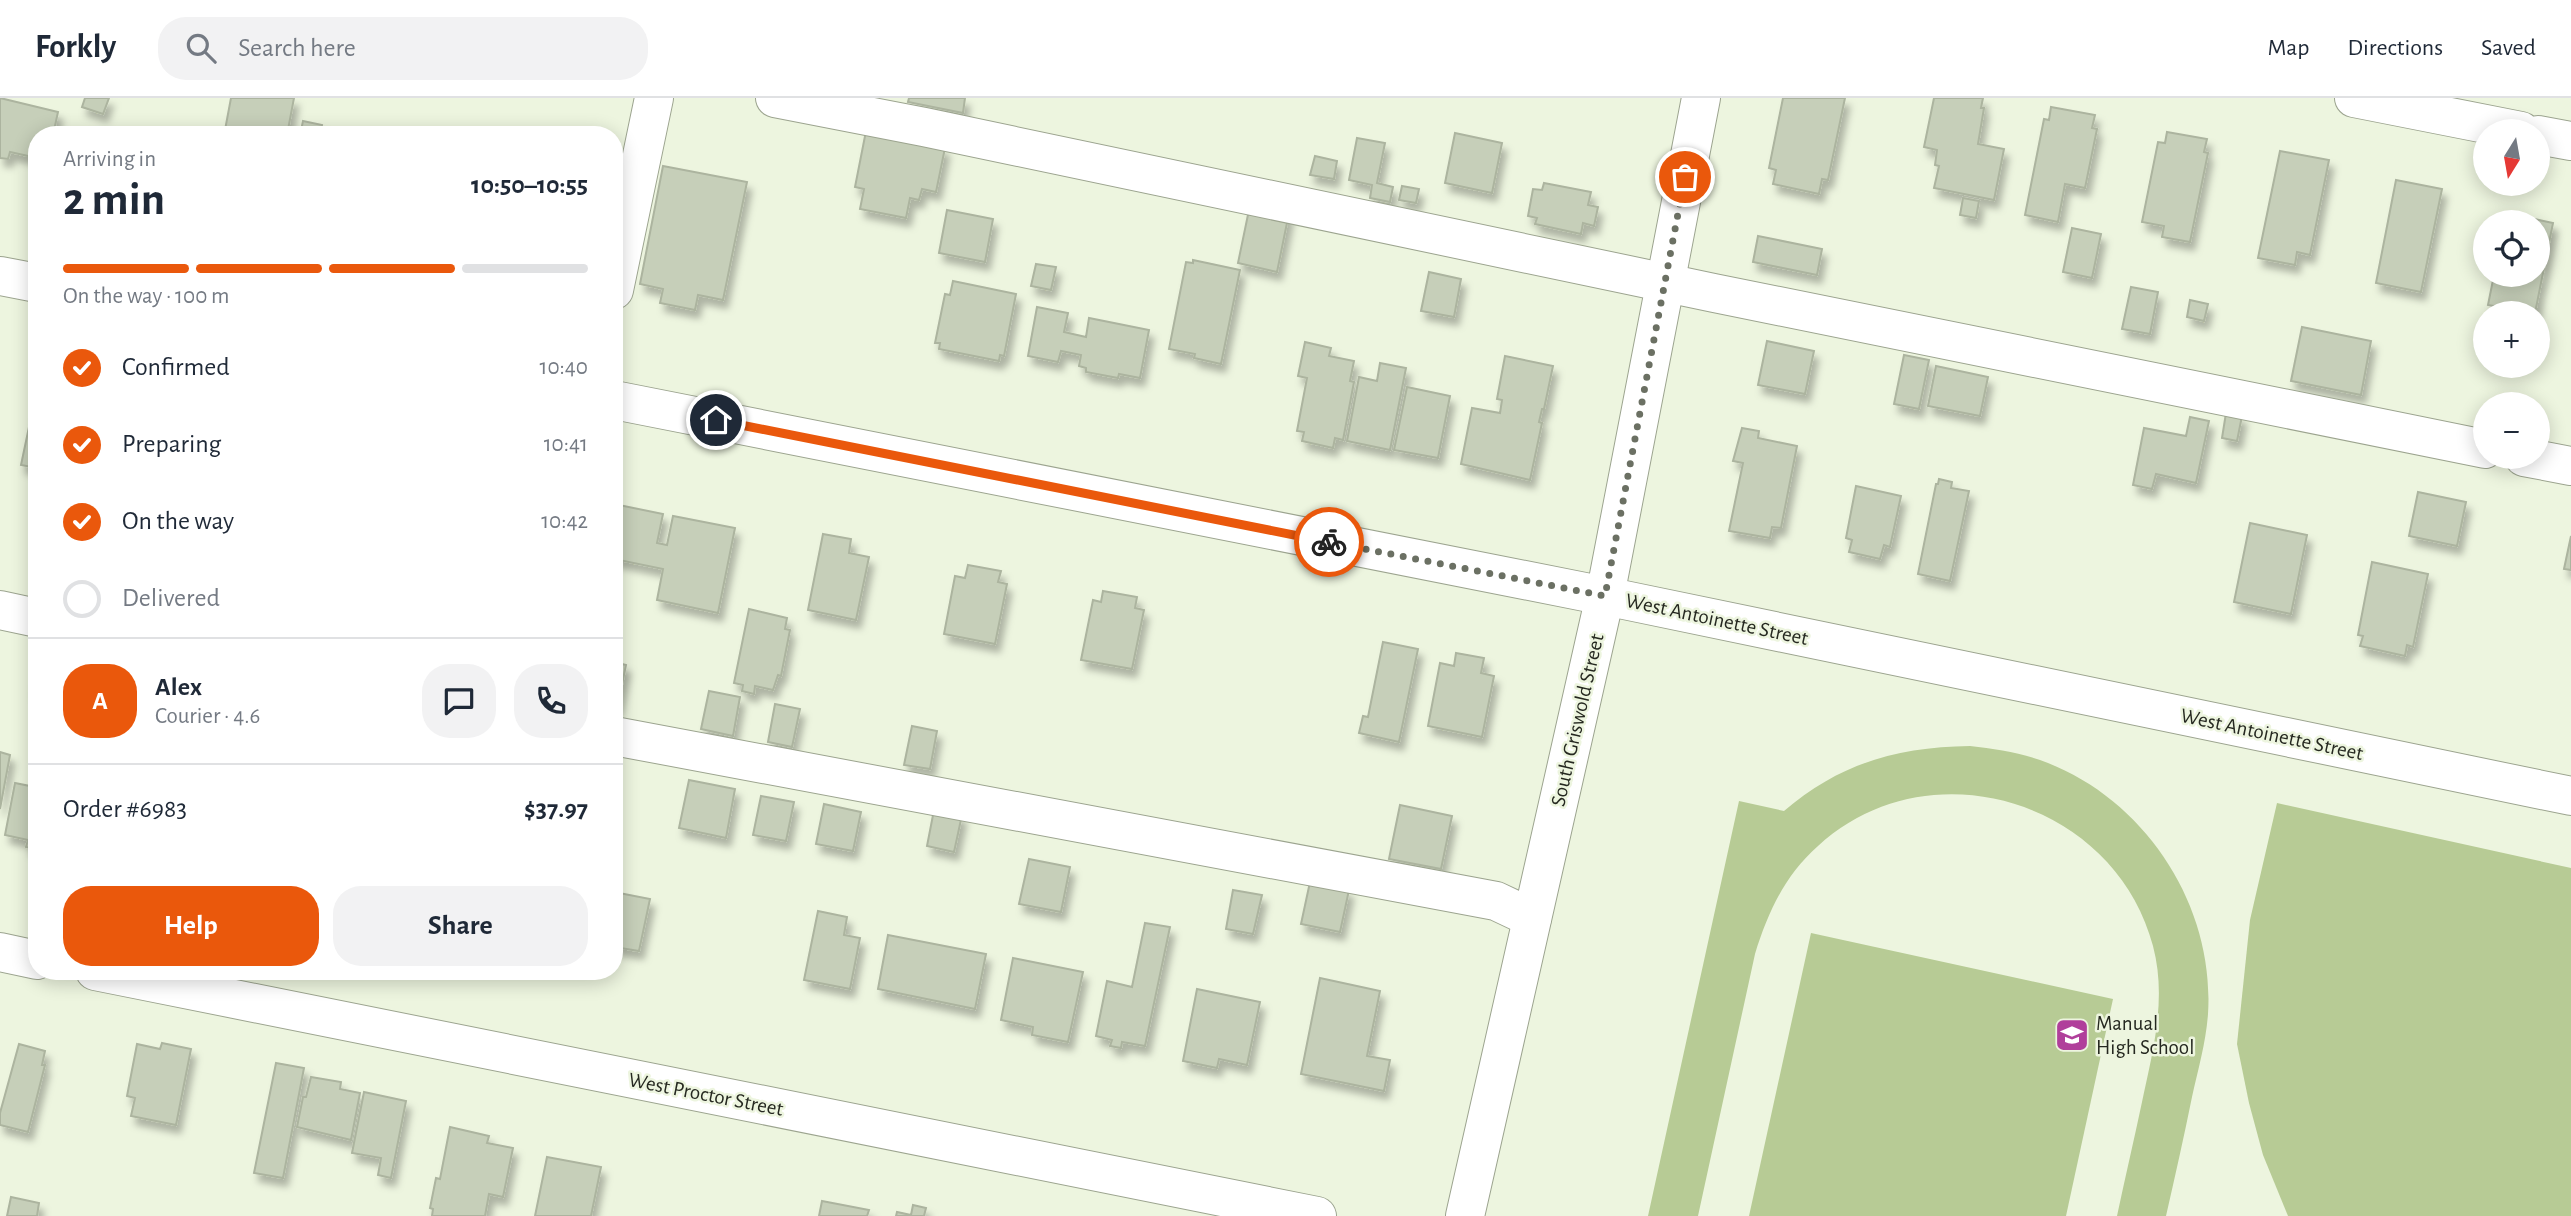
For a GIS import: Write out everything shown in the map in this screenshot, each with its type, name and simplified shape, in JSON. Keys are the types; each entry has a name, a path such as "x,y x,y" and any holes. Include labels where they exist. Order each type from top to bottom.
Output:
{"street":[{"path":"623,247 654,98"},
{"path":"775,98 2473,447"},
{"name":"South Griswold Street","path":"1465,1216 1605,596 1700,98"},
{"path":"2354,98 2473,122"},
{"path":"2550,137 2571,141"},
{"path":"0,276 28,281"},
{"name":"West Antoinette Street","path":"623,402 1605,596 2571,796"},
{"path":"2550,462 2571,466"},
{"path":"0,610 28,616"},
{"path":"623,738 1496,901 1532,918"},
{"path":"0,952 28,958"},
{"name":"West Proctor Street","path":"140,980 1317,1216"}],"green space":[{"path":"1970,746 2029,757 2084,781 2116,804 2144,831 2168,863 2187,898 2200,935 2207,974 2208,1014 2202,1056 2166,1216 2117,1216 2150,1063 2159,1005 2153,946 2132,896 2100,855 2060,824 2013,803 1963,795 1912,798 1863,815 1818,846 1796,869 1772,909 1755,954 1698,1216 1648,1216 1739,801 1784,811 1827,781 1871,761 1918,750"},
{"path":"2277,803 2571,868 2571,1216 2288,1216 2263,1155 2237,1044 2250,920"},
{"path":"1811,933 2113,999 2066,1216 1749,1216"}],"building":[{"path":"0,98 58,112 55,126 28,126 28,156 10,152 8,159 0,158"},
{"path":"85,98 109,98 103,114 82,107"},
{"path":"231,98 294,98 289,126 226,126"},
{"path":"909,98 965,98 963,113 908,102"},
{"path":"1783,98 1845,98 1828,180 1822,179 1819,194 1773,184 1776,170 1769,168"},
{"path":"1934,98 1983,98 1978,144 2004,149 1994,200 1934,188 1939,166 1935,165 1937,150 1924,147"},
{"path":"2051,107 2095,115 2092,128 2097,129 2085,188 2065,184 2058,222 2025,215 2044,119 2049,120"},
{"path":"303,121 322,125 322,126 302,126"},
{"path":"866,131 945,148 936,192 922,189 919,200 910,198 906,218 860,209 864,189 855,187"},
{"path":"2167,132 2207,139 2204,152 2208,153 2190,242 2162,237 2164,226 2142,222 2158,142 2165,143"},
{"path":"1455,133 1502,143 1492,193 1445,183"},
{"path":"1357,138 1385,143 1377,183 1393,187 1390,202 1370,198 1372,185 1349,180"},
{"path":"2280,151 2329,160 2310,255 2297,252 2295,265 2258,258"},
{"path":"1315,156 1337,161 1334,179 1310,175"},
{"path":"663,166 747,182 723,300 698,295 695,310 660,303 663,289 640,284"},
{"path":"2396,180 2442,189 2421,292 2376,283"},
{"path":"1544,183 1591,192 1588,205 1598,207 1594,226 1583,223 1581,234 1535,224 1537,218 1528,216 1533,189 1542,190"},
{"path":"1402,186 1419,189 1416,203 1399,200"},
{"path":"1963,198 1979,201 1976,218 1960,215"},
{"path":"1250,205 1289,213 1277,272 1238,263"},
{"path":"947,210 993,219 985,262 939,253"},
{"path":"2072,228 2101,234 2092,278 2063,272"},
{"path":"1758,236 1822,249 1817,275 1753,262"},
{"path":"1193,260 1240,270 1221,364 1194,358 1195,354 1169,349 1186,262 1193,263"},
{"path":"1036,264 1056,267 1051,290 1031,286"},
{"path":"1429,272 1461,279 1454,317 1421,311"},
{"path":"953,281 1016,294 1004,356 1000,355 999,361 939,349 940,343 935,343 945,294 950,295"},
{"path":"2131,287 2158,292 2150,334 2122,329"},
{"path":"2492,287 2540,287 2537,301 2489,301"},
{"path":"2190,300 2208,304 2204,321 2187,317"},
{"path":"1037,307 1068,313 1064,332 1086,337 1089,318 1149,330 1140,378 1119,374 1118,378 1086,372 1086,368 1079,366 1081,355 1061,351 1058,362 1028,356"},
{"path":"2302,327 2371,341 2361,395 2291,381"},
{"path":"1767,341 1814,351 1805,394 1758,385"},
{"path":"1305,342 1331,348 1329,356 1354,361 1350,381 1354,382 1343,440 1335,438 1333,448 1302,441 1304,432 1297,431 1307,378 1298,376"},
{"path":"1904,355 1929,360 1919,409 1894,404"},
{"path":"1505,356 1553,366 1539,422 1542,423 1530,480 1461,464 1472,408 1500,413 1502,400 1497,399"},
{"path":"1380,363 1406,368 1390,450 1347,441 1359,377 1377,381"},
{"path":"1936,366 1988,377 1980,416 1928,406"},
{"path":"1407,387 1450,396 1438,458 1394,450"},
{"path":"2226,413 2242,416 2237,441 2222,438"},
{"path":"2190,417 2209,421 2196,483 2156,474 2152,489 2133,485 2144,428 2186,436"},
{"path":"1742,428 1759,431 1758,438 1797,446 1781,528 1772,527 1770,538 1729,531 1743,463 1733,461"},
{"path":"28,432 28,466 21,465"},
{"path":"1939,479 1952,482 1951,488 1969,491 1950,581 1918,574"},
{"path":"1856,486 1901,496 1890,547 1884,545 1880,559 1849,552 1852,540 1846,538"},
{"path":"2418,492 2466,502 2457,546 2409,536"},
{"path":"623,506 663,514 657,543 667,545 673,516 735,528 718,613 657,600 663,569 623,561"},
{"path":"2250,523 2307,535 2291,614 2234,602"},
{"path":"823,534 851,539 849,553 869,557 856,620 808,610"},
{"path":"2571,536 2571,570 2564,569"},
{"path":"2372,562 2428,574 2413,647 2407,645 2405,656 2360,646 2363,636 2358,635"},
{"path":"968,565 1001,571 998,582 1007,584 995,644 944,634 955,576 965,578"},
{"path":"1103,591 1137,597 1135,608 1144,610 1132,669 1081,660 1093,600 1101,602"},
{"path":"749,609 787,618 785,629 790,630 781,676 778,675 773,690 755,686 754,694 742,691 743,685 734,683"},
{"path":"1383,642 1418,649 1399,742 1359,733 1363,716 1368,717"},
{"path":"1456,653 1484,658 1481,673 1494,676 1482,737 1428,726 1440,663 1454,666"},
{"path":"709,691 740,697 733,736 701,729"},
{"path":"775,704 800,709 792,747 768,742"},
{"path":"912,726 937,731 930,769 904,765"},
{"path":"0,752 10,755 0,809"},
{"path":"689,780 735,789 726,838 679,828"},
{"path":"15,783 28,786 28,840 5,835"},
{"path":"761,796 794,802 786,841 753,835"},
{"path":"824,804 861,812 853,851 816,844"},
{"path":"1400,805 1452,816 1441,869 1389,859"},
{"path":"934,810 962,815 954,852 927,846"},
{"path":"1029,859 1070,867 1061,912 1019,904"},
{"path":"1310,882 1349,890 1340,932 1301,924"},
{"path":"1233,890 1262,895 1253,934 1226,929"},
{"path":"623,894 650,899 639,951 623,948"},
{"path":"818,911 847,917 844,935 860,938 850,989 804,980"},
{"path":"1145,923 1170,927 1145,1046 1122,1042 1121,1048 1110,1046 1112,1040 1096,1036 1107,981 1132,987"},
{"path":"888,935 986,954 975,1009 878,989"},
{"path":"1013,958 1083,972 1068,1042 1032,1035 1033,1027 1001,1020"},
{"path":"1320,978 1380,991 1367,1056 1390,1060 1384,1091 1301,1074"},
{"path":"1197,989 1260,1002 1247,1065 1219,1059 1217,1068 1183,1061"},
{"path":"162,1043 191,1049 176,1125 131,1116 135,1098 127,1096 137,1044 160,1049"},
{"path":"19,1044 45,1051 42,1065 45,1065 28,1132 0,1125 0,1113"},
{"path":"276,1063 304,1068 283,1178 254,1173"},
{"path":"311,1077 341,1082 340,1089 360,1093 351,1140 297,1127 303,1097 306,1097"},
{"path":"364,1092 406,1101 391,1178 378,1175 381,1158 352,1153"},
{"path":"450,1127 489,1136 487,1143 513,1148 503,1197 489,1194 485,1216 432,1216 433,1209 430,1208 436,1178 440,1179"},
{"path":"547,1157 601,1167 591,1216 535,1216"},
{"path":"11,1197 39,1203 37,1216 7,1216"},
{"path":"822,1201 869,1210 867,1216 819,1216"},
{"path":"913,1205 926,1208 924,1216 896,1216 897,1212 911,1215"}],"way so far":[{"path":"1329,542 1605,596 1685,177"}],"place":[{"name":"Manual High School","path":"2072,1035"}],"route":[{"path":"716,420 1329,542"}]}
